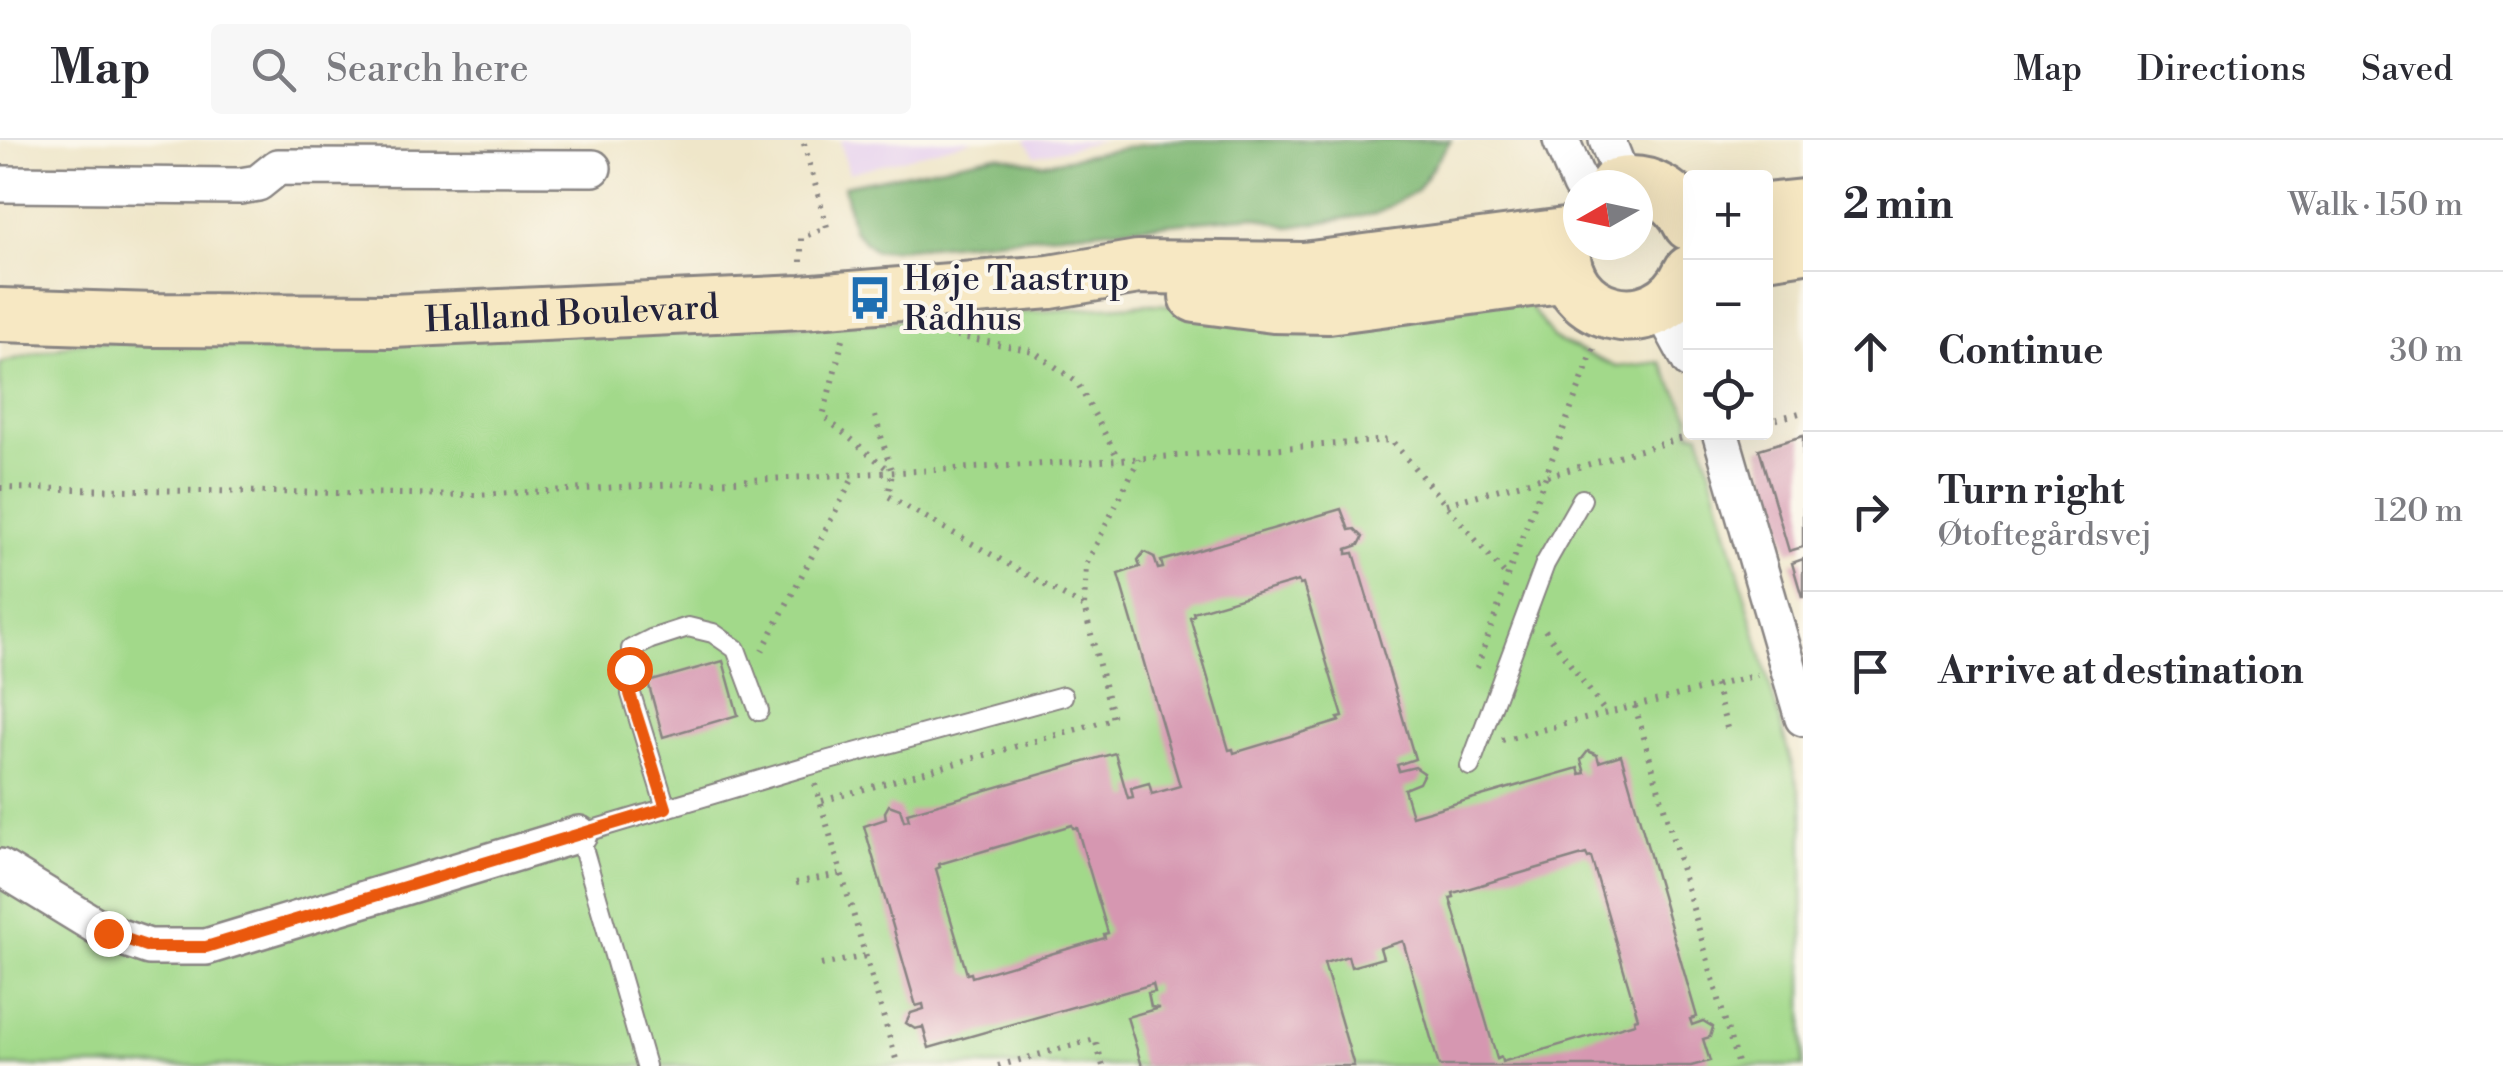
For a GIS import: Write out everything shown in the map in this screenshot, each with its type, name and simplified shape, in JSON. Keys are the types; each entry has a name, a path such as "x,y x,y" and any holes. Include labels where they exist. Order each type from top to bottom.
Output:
{"street":[{"path":"1562,140 1603,170"},
{"path":"0,184 240,186 258,182 277,154 593,168"},
{"path":"1653,188 1683,211"},
{"path":"1773,209 1803,206"},
{"name":"Halland Boulevard","path":"0,315 392,320 860,298 1050,282 1138,267 1304,269 1563,241"},
{"path":"1773,251 1803,246"},
{"path":"1577,260 1592,304 1608,312 1635,316 1676,290 1688,350"},
{"name":"Halland Boulevard","path":"0,344 92,319"},
{"path":"1723,440 1802,712"},
{"path":"0,867 108,933 149,947 206,947 579,834"}],"lane":[{"path":"1470,766 1545,564 1582,499"},
{"path":"666,808 630,694 632,650 651,639 688,628 712,633 736,649 759,711"},
{"path":"646,1066 579,834 1063,696"}],"path":[{"path":"801,262 800,238 828,227 803,140"},
{"path":"860,298 846,330 823,416 892,473"},
{"path":"0,488 475,495 1119,460 1391,440 1507,577 1608,312"},
{"path":"940,332 1033,350 1077,382 1119,460"},
{"path":"1773,420 1803,412"},
{"path":"875,416 892,473 888,496 1084,608"},
{"path":"1446,504 1683,437"},
{"path":"745,677 855,475"},
{"path":"1606,714 1788,668"},
{"path":"1715,685 1730,735"},
{"path":"1636,706 1738,1066"},
{"path":"822,801 898,1066"},
{"path":"796,883 843,873"},
{"path":"821,965 866,956"},
{"path":"998,1066 1095,1039 1103,1066"}],"shaded area":[{"path":"840,140 974,140 849,173"},
{"path":"1025,140 1104,140 1035,156"}],"green space":[{"path":"1167,140 1451,140 1416,191 1375,214 1289,227 1254,216 875,251 853,230 844,186 997,155 1041,164"},
{"path":"1514,285 1554,339 1616,367 1660,362 1683,403 1683,440 1702,440 1803,805 1803,1066 0,1066 0,363 80,342 844,324 1152,304 1305,314"}],"building":[{"path":"1803,436 1803,547 1789,551 1759,449"},
{"path":"1341,509 1349,530 1355,529 1363,537 1359,545 1347,549 1347,554 1354,553 1415,759 1397,765 1399,771 1415,767 1424,773 1419,783 1404,789 1412,816 1578,768 1580,774 1585,773 1581,760 1588,751 1597,755 1599,762 1621,755 1697,1017 1690,1019 1692,1025 1703,1021 1713,1027 1710,1037 1703,1039 1710,1061 1691,1066 1439,1066 1403,941 1380,948 1383,958 1351,967 1348,956 1324,963 1354,1066 1142,1066 1127,1017 1159,1008 1151,1007 1148,993 1155,992 1153,984 929,1048 923,1027 915,1029 906,1023 911,1013 924,1009 923,1004 916,1006 864,826 886,819 889,805 900,809 904,821 909,820 907,813 1115,753 1128,798 1133,797 1131,788 1149,783 1152,794 1180,786 1118,574 1140,567 1138,560 1144,552 1154,557 1158,569 1163,568 1161,561","holes":["1298,581 1303,584 1343,717 1234,753 1229,750 1190,617 1193,612","1072,825 1077,828 1108,933 1105,938 972,977 967,974 936,869 939,864","1586,854 1591,857 1638,1018 1635,1023 1502,1062 1501,1057 1497,1059 1450,898 1453,893"]},
{"path":"1803,559 1803,597 1802,597 1792,563"},
{"path":"723,661 738,715 663,737 648,682"}],"place":[{"name":"Høje Taastrup Rådhus","path":"870,298"}],"route":[{"path":"108,933 149,947 206,947 666,808 630,694 629,669"}]}
